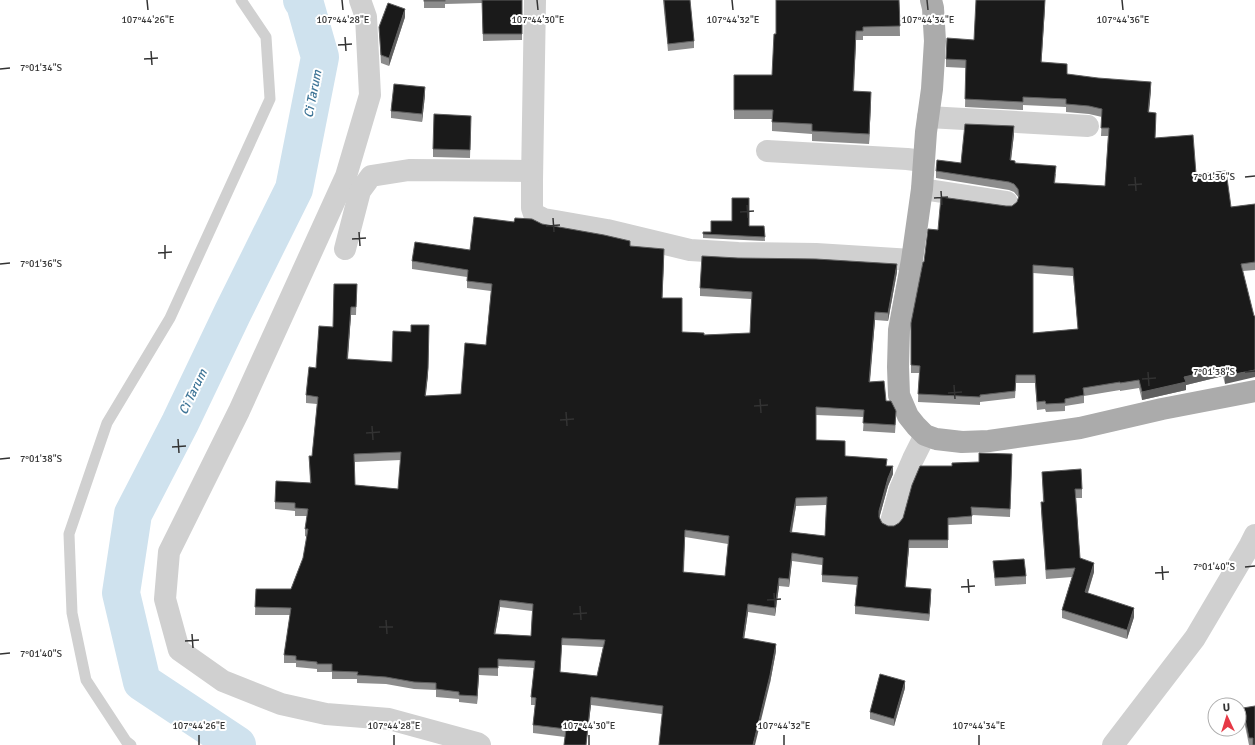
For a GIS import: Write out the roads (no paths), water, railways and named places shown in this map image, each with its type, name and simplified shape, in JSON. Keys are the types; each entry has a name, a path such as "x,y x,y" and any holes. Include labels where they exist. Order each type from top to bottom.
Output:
{"main road":[{"path":"931,0 933,8 935,42 932,89 923,161 922,189 900,330 898,367 899,394 908,416 925,435 936,439 956,441 989,441 1080,428 1162,409 1255,391"}],"street":[{"path":"360,0 366,17 370,95 346,176 239,411 169,552 165,599 179,650 223,681 281,704 326,714 389,719 480,745"},
{"path":"535,0 532,171 532,208 534,214 544,219 607,230 690,250 738,253 816,254 912,260"},
{"path":"928,117 1088,126"},
{"path":"767,151 923,161"},
{"path":"345,248 360,191 371,176 409,170 532,171"},
{"path":"922,189 1007,202"},
{"path":"891,522 900,489 925,435"},
{"path":"1113,745 1195,638 1255,535"}],"lane":[{"path":"131,745 126,741 86,680 72,613 69,534 107,423 170,318 270,98 266,37 241,0"}],"waterway":[{"name":"Ci Tarum","path":"237,745 142,682 121,593 133,514 180,423 294,189 320,57 305,4 302,0"}]}
